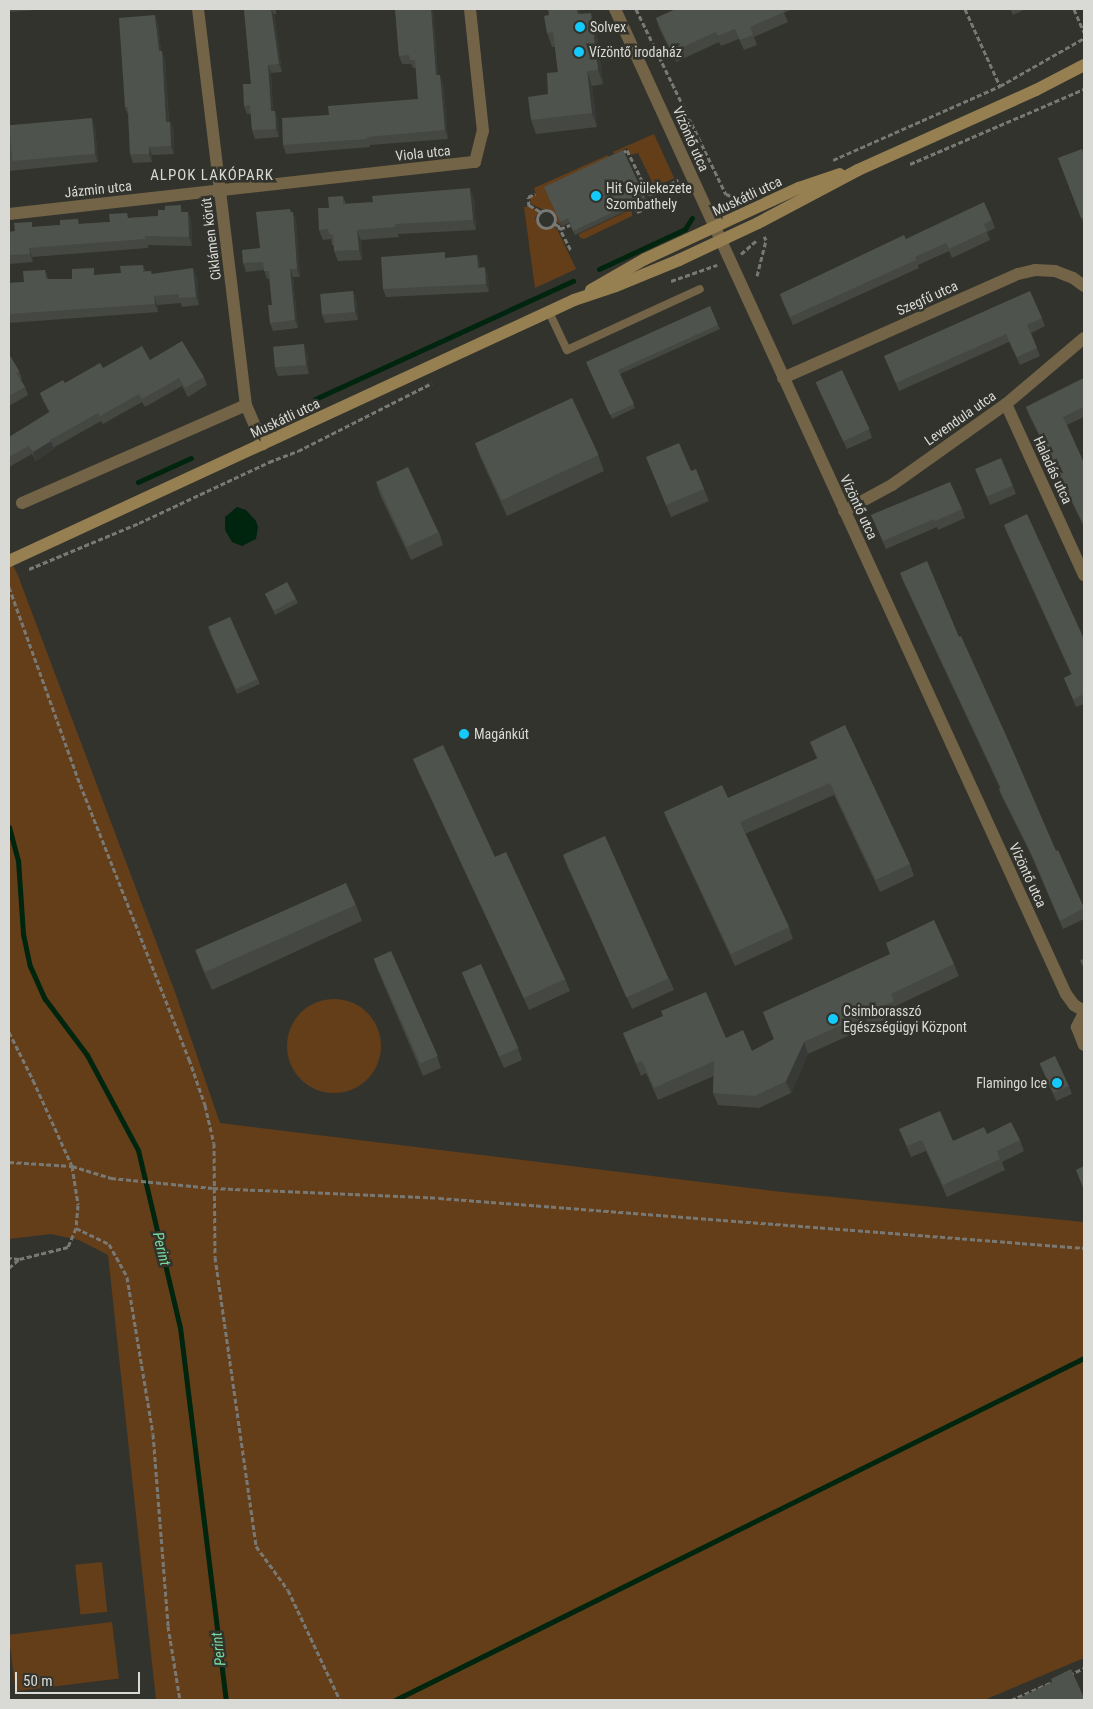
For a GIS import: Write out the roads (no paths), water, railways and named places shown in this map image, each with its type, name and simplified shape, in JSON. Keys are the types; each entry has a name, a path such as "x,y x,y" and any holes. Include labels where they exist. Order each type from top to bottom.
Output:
{"main road":[{"name":"Muskátli utca","path":"1036,90 1084,64"},
{"name":"Muskátli utca","path":"574,300 616,286 720,240 858,170 1036,90 1084,71"},
{"name":"Muskátli utca","path":"9,560 263,445 549,312 574,300 622,271 799,188 858,170"}],"street":[{"name":"Ciklámen körút","path":"198,9 246,405 263,445"},
{"name":"Viola utca","path":"220,190 475,162 483,131 470,9"},
{"name":"Vízöntő utca","path":"618,10 714,228 1066,994 1074,1005 1084,1012 1077,1026 1084,1044"},
{"name":"Jázmin utca","path":"9,214 220,190"},
{"name":"Szegfű utca","path":"783,378 1018,274 1034,270 1054,271 1073,278 1084,286"},
{"name":"Levendula utca","path":"844,511 892,485 1006,404 1084,338"},
{"name":"Haladás utca","path":"1006,404 1084,576"},
{"path":"22,503 246,405"}],"lane":[{"path":"549,312 566,350 700,289"}],"waterway":[{"path":"599,269 685,229 692,218"},
{"path":"315,399 573,281"},
{"path":"138,482 191,458"},
{"name":"Perint","path":"9,827 18,860 23,934 30,966 45,999 87,1055 138,1150 180,1327 226,1700"},
{"path":"395,1700 1084,1358"}],"place":[{"name":"Solvex","path":"580,27"},
{"name":"Vízöntő irodaház","path":"579,52"},
{"name":"Hit Gyülekezete Szombathely","path":"596,196"},
{"name":"Magánkút","path":"464,734"},
{"name":"Csimborasszó Egészségügyi Központ","path":"833,1019"},
{"name":"Flamingo Ice","path":"1057,1083"}],"district":[{"name":"ALPOK LAKÓPARK","path":"212,176"}]}
